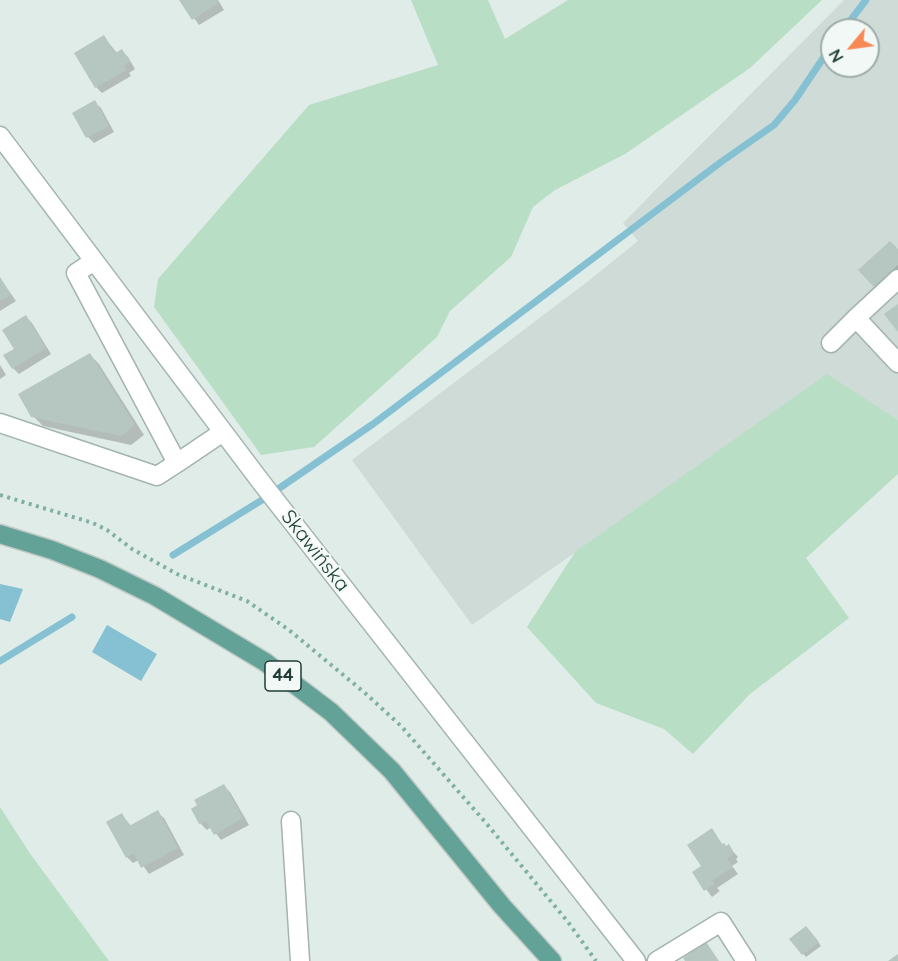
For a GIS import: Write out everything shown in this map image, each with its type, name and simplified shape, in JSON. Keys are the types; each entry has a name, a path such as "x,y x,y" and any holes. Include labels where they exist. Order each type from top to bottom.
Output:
{"main road":[{"name":"44","path":"0,534 52,550 100,569 155,596 265,663 331,712 392,771 502,906 552,961"},
{"name":"44","path":"502,906 537,961"}],"street":[{"name":"Skawińska","path":"0,136 280,507 636,961"},
{"path":"94,261 76,273 177,463"},
{"path":"831,343 898,279"},
{"path":"856,318 898,363"},
{"path":"0,423 157,476 223,432"},
{"path":"291,821 300,961"},
{"path":"657,961 721,922 746,961"}],"path":[{"path":"568,922 596,961"}],"shaded area":[{"path":"844,0 898,0 898,420 827,375 472,625 352,460 638,241 623,223 820,24 820,78 880,78 880,18 826,18"}],"green space":[{"path":"411,0 488,0 505,39 568,0 822,0 750,68 625,154 555,190 533,207 511,257 450,311 437,337 314,447 261,455 154,307 158,279 309,105 438,65"},
{"path":"827,374 898,420 898,474 806,558 849,618 750,694 693,754 664,729 596,703 527,627 575,552"},
{"path":"0,807 29,852 109,961 0,961"}],"water":[{"path":"0,584 23,589 10,622 0,619"},
{"path":"107,625 157,654 141,681 92,652"}],"building":[{"path":"179,0 217,0 218,3 192,20"},
{"path":"104,35 115,53 122,49 130,62 124,66 126,70 95,88 74,53"},
{"path":"95,100 109,126 86,138 72,113"},
{"path":"890,241 898,249 898,265 874,287 858,270"},
{"path":"0,277 11,295 0,301"},
{"path":"898,304 898,332 884,314"},
{"path":"26,315 46,348 12,369 3,355 14,349 2,330"},
{"path":"90,353 135,425 121,436 31,417 18,394"},
{"path":"224,784 243,818 214,835 206,821 199,824 191,809 197,805 194,800"},
{"path":"158,810 178,848 141,868 134,854 126,858 106,822 122,813 129,826"},
{"path":"712,828 722,844 726,846 729,844 733,851 731,852 733,855 727,859 733,867 712,881 715,884 704,891 692,872 701,866 687,845"},
{"path":"806,926 819,942 802,955 789,939"},
{"path":"706,942 719,961 685,961 683,958"},
{"path":"898,954 898,961 888,961"}],"waterway":[{"path":"852,18 866,0"},
{"path":"173,555 262,500 373,424 721,162 774,125 795,100 820,63"},
{"path":"0,661 72,617"}]}
